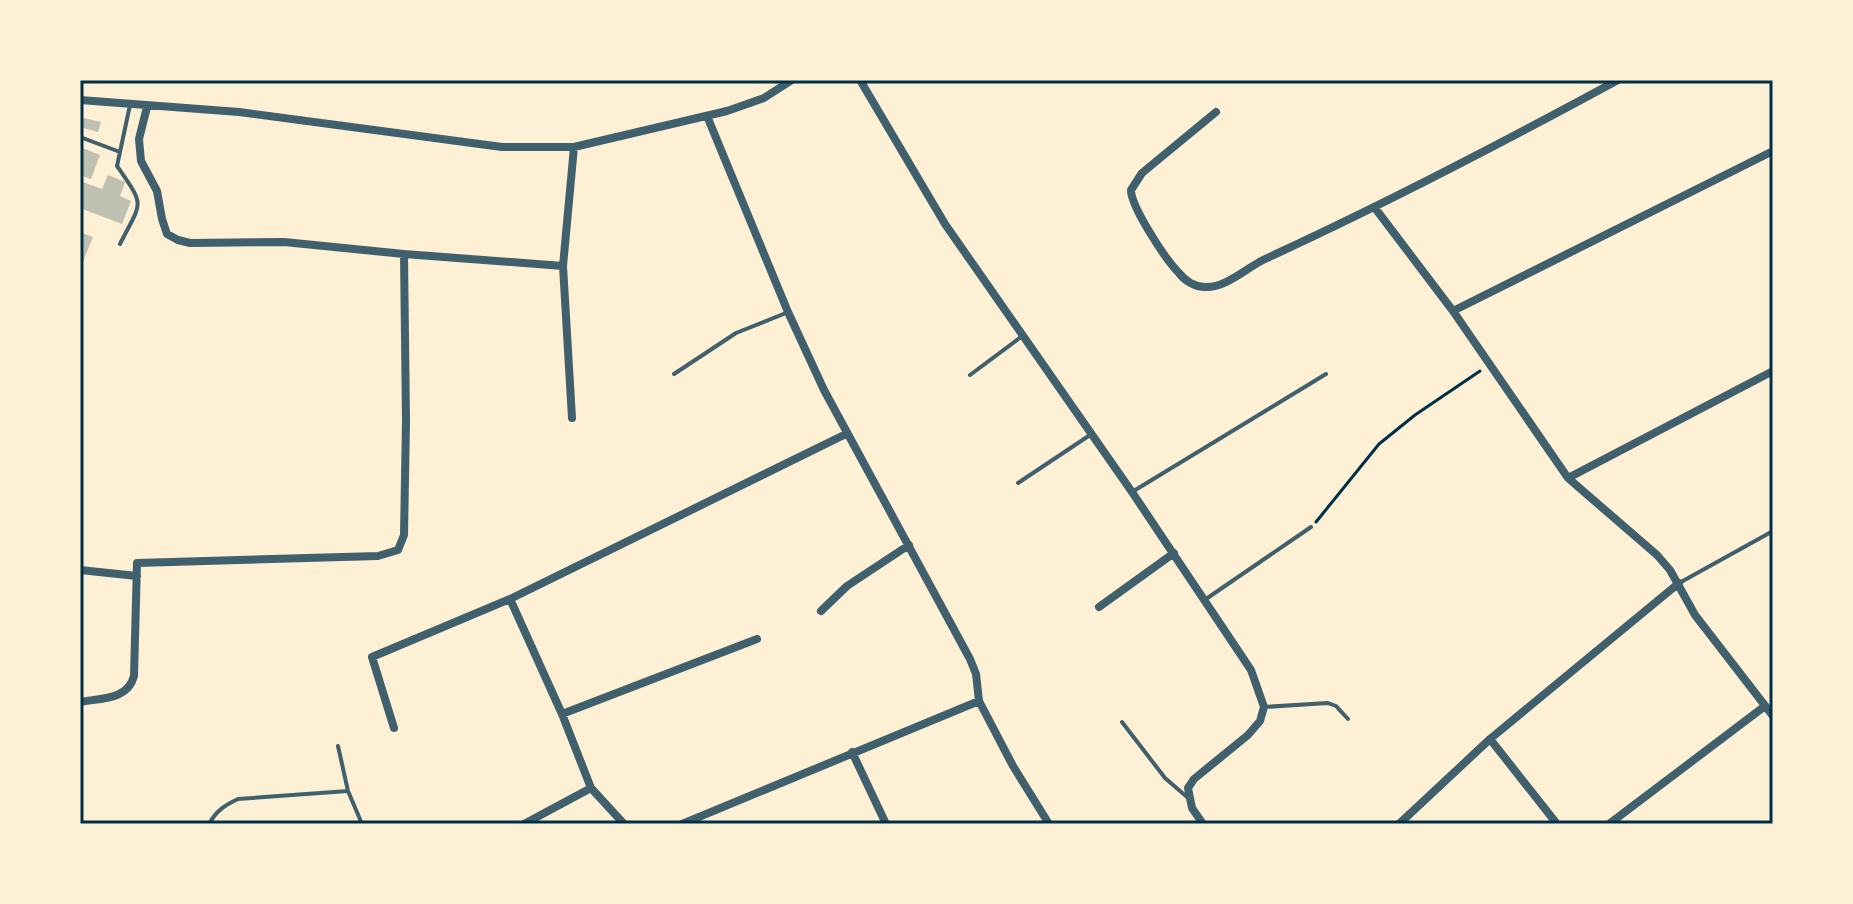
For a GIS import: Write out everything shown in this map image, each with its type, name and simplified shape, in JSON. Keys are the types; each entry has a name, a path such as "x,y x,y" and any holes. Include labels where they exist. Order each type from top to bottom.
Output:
{"street":[{"path":"80,100 239,112 502,147 574,147 707,116 764,98 792,80"},
{"path":"860,80 945,224 1206,599 1251,670 1264,707 1260,721 1248,735 1194,779 1188,788 1189,798 1203,824"},
{"path":"1216,112 1142,173 1131,190 1134,207 1178,273 1188,282 1202,287 1215,287 1258,262 1375,208 1618,80"},
{"path":"147,107 139,139 141,161 157,191 167,234 178,240 190,243 284,242 563,266"},
{"path":"707,116 788,312 846,434 970,659 976,674 979,701 1013,766 1049,824"},
{"path":"572,418 563,266 574,147"},
{"path":"1453,311 1773,151"},
{"path":"1375,208 1453,311 1568,478 1657,555 1679,583 1695,615 1773,716"},
{"path":"80,702 117,696 132,685 137,563 378,556 398,550 404,535 405,506 404,254"},
{"path":"1568,478 1773,371"},
{"path":"394,728 372,657 510,599 846,434"},
{"path":"821,611 847,586 909,545"},
{"path":"1099,607 1174,553"},
{"path":"80,570 137,576"},
{"path":"1399,824 1490,739 1679,583"},
{"path":"510,599 562,714 591,788 624,824"},
{"path":"562,714 757,639"},
{"path":"682,824 979,701"},
{"path":"1609,824 1765,706"},
{"path":"1490,739 1557,824"},
{"path":"852,752 886,824"},
{"path":"524,824 591,788"}],"lane":[{"path":"120,244 139,200 117,166 130,105"},
{"path":"80,137 120,152"},
{"path":"674,374 736,333 788,312"},
{"path":"970,375 1023,335"},
{"path":"1132,492 1326,374"},
{"path":"1018,483 1092,433"},
{"path":"1206,599 1311,527"},
{"path":"1679,583 1773,531"},
{"path":"1264,707 1328,703 1336,706 1348,719"},
{"path":"1122,722 1165,778 1189,798"},
{"path":"338,746 348,791 362,824"},
{"path":"209,824 214,815 238,799 348,791"}],"path":[{"path":"1311,527 1379,444 1415,415 1490,365"}],"building":[{"path":"80,117 101,122 98,132 80,127"},
{"path":"80,147 100,155 91,179 80,175"},
{"path":"108,175 125,182 120,196 131,201 122,224 80,208 80,181 102,189"},
{"path":"80,232 93,237 80,269"}]}
